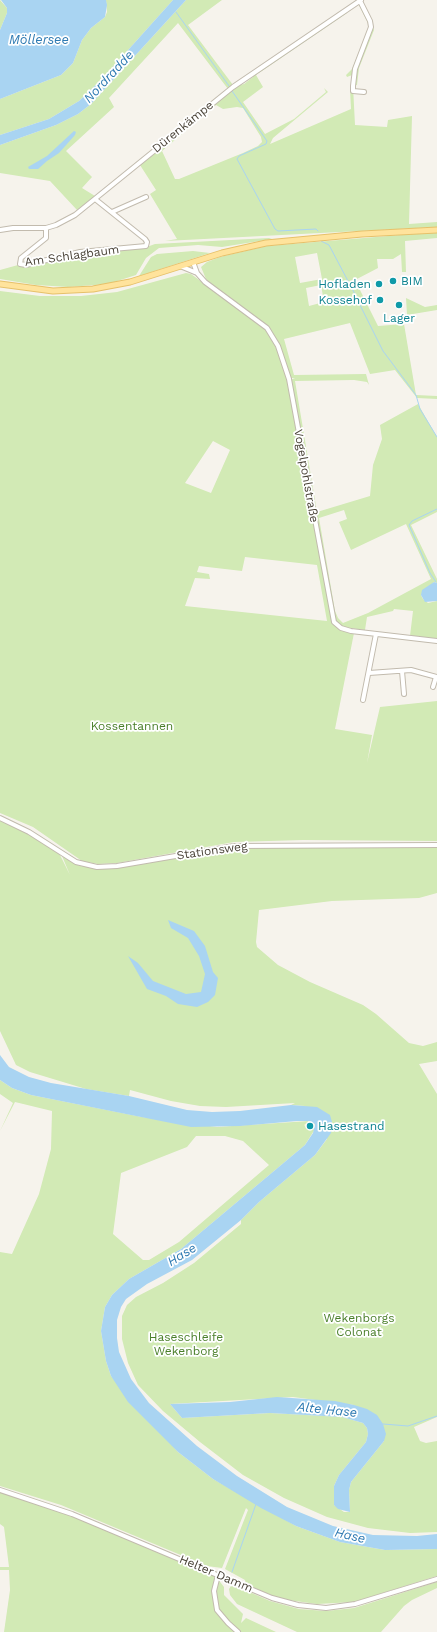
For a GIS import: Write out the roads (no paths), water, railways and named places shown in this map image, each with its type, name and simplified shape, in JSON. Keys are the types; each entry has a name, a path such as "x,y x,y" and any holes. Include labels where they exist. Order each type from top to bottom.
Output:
{"main road":[{"path":"0,284 53,291 93,289 130,282 245,247 280,241 437,230"}],"street":[{"name":"Dürenkämpe","path":"0,230 13,228 46,228 64,222 95,199 233,87 361,0 371,27 355,69 353,91 364,92"},
{"path":"112,212 146,197"},
{"name":"Am Schlagbaum","path":"46,228 46,238 21,258 20,264 26,265 80,252 146,246 147,242 145,239 95,199"},
{"name":"Vogelpohlstraße","path":"192,262 197,273 205,282 267,328 278,346 289,379 334,622 341,628 376,634 437,641"},
{"path":"180,266 197,273"},
{"path":"362,700 376,634"},
{"path":"368,673 414,670 436,677 433,687"},
{"path":"402,671 404,694"},
{"name":"Stationsweg","path":"0,818 29,832 76,862 98,867 117,866 234,846 437,845"},
{"name":"Helter Damm","path":"0,1490 72,1514 286,1602 326,1608 361,1603 407,1587 437,1579"},
{"path":"220,1576 214,1591 217,1610 238,1632"}],"water":[{"name":"Möllersee","path":"1,0 106,0 107,5 105,17 91,28 82,40 73,63 61,75 0,99 0,30 7,13 7,8"},
{"name":"Nordradde","path":"173,0 186,0 91,104 78,114 56,125 0,145 0,135 49,119 79,101 103,78"},
{"path":"74,131 76,132 75,135 59,153 38,169 29,169 28,167 47,156"},
{"path":"434,582 437,583 437,601 425,602 421,595 422,590"},
{"path":"168,920 194,931 205,946 213,972 218,978 215,995 208,1002 197,1007 178,1004 166,996 147,989 128,956 138,963 153,981 186,994 201,992 205,974 199,956 188,938 171,928"},
{"name":"Hase","path":"0,1055 9,1067 29,1077 51,1083 129,1096 187,1110 212,1112 240,1111 291,1105 317,1107 330,1115 332,1122 331,1133 315,1155 259,1202 241,1220 192,1260 147,1284 126,1299 121,1307 117,1320 119,1352 131,1379 149,1403 197,1446 237,1476 287,1507 333,1526 373,1535 417,1536 437,1534 437,1549 385,1550 340,1542 296,1526 261,1508 213,1479 178,1452 128,1402 111,1376 106,1361 101,1331 105,1307 112,1295 129,1279 181,1249 305,1145 313,1133 315,1124 309,1121 297,1121 240,1126 191,1127 31,1095 12,1088 0,1080"},
{"name":"Alte Hase","path":"277,1397 335,1401 354,1405 367,1409 377,1415 383,1424 386,1434 384,1441 351,1482 349,1490 350,1512 338,1509 334,1505 334,1486 339,1475 366,1442 368,1434 367,1428 363,1423 342,1417 270,1413 182,1418 170,1404 230,1402"}],"waterway":[{"path":"176,12 229,86"},
{"path":"232,91 267,141 266,144 239,156 237,159 275,229 278,231 316,229 318,231"},
{"path":"321,241 329,245 357,298"},
{"path":"358,301 383,351 416,395 420,409 437,437"},
{"path":"436,582 430,573 409,525 412,521 437,509"},
{"path":"383,1424 408,1426 437,1416"},
{"path":"232,1572 256,1504"}],"place":[{"name":"BIM","path":"393,281"},
{"name":"Hofladen","path":"379,284"},
{"name":"Kossehof","path":"380,300"},
{"name":"Lager","path":"399,305"},
{"name":"Hasestrand","path":"310,1126"}],"park label":[{"name":"Kossentannen","path":"132,726"},
{"name":"Wekenborgs Colonat","path":"359,1325"},
{"name":"Haseschleife Wekenborg","path":"186,1344"}]}
